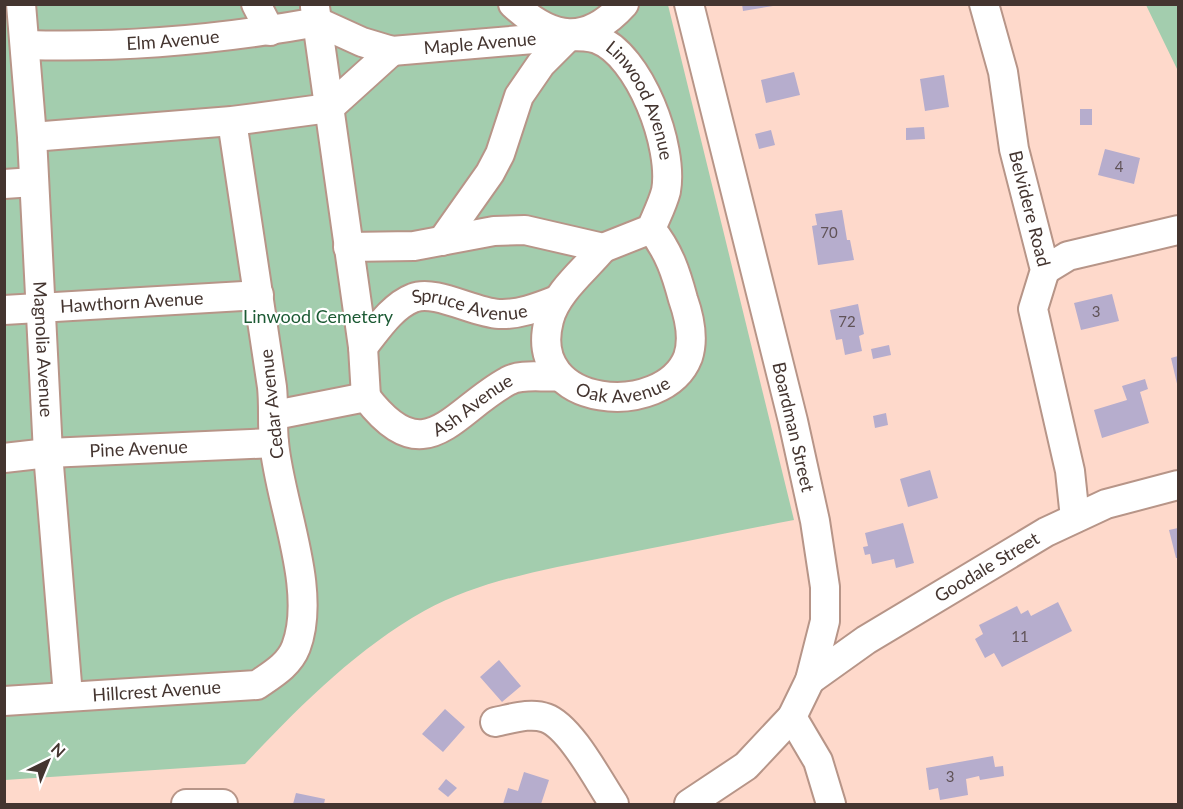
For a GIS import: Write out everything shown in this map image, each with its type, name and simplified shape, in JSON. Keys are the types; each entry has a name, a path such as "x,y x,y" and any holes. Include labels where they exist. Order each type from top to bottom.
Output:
{"street":[{"name":"Magnolia Avenue","path":"21,4 32,137 48,453 68,696"},
{"path":"256,4 270,31"},
{"path":"513,4 544,28 569,36"},
{"path":"442,241 490,173 500,154 519,96 542,64 569,36 597,27 624,4"},
{"name":"Boardman Street","path":"688,804 746,766 792,717 810,680 825,621 825,587 793,421 689,4"},
{"name":"Belvidere Road","path":"984,4 1003,72 1014,149 1045,270 1033,309 1070,471 1075,518"},
{"name":"Elm Avenue","path":"26,45 82,47 270,31 316,13"},
{"path":"316,13 363,347 366,397"},
{"name":"Maple Avenue","path":"316,13 362,42 392,51 569,36"},
{"name":"Linwood Avenue","path":"569,36 595,38 608,45 632,70 643,87 657,122 665,159 666,190 651,230"},
{"path":"32,137 232,122 329,108 392,51"},
{"name":"Cedar Avenue","path":"232,122 259,295 274,429 302,590 303,627 296,649"},
{"path":"4,184 34,182"},
{"path":"348,248 414,246 494,231 525,230 603,248"},
{"path":"558,376 550,360 546,342 549,319 557,300 603,248 651,230"},
{"name":"Oak Avenue","path":"558,376 583,393 602,398 631,395 657,387 669,381 681,369 691,341 686,309 665,246 651,230"},
{"path":"1045,270 1068,256 1179,230"},
{"name":"Hawthorn Avenue","path":"4,310 259,295"},
{"name":"Spruce Avenue","path":"363,347 387,318 413,298 428,296 501,315 536,308 557,300"},
{"name":"Ash Avenue","path":"366,397 379,414 402,432 438,432 510,379 558,376"},
{"name":"Pine Avenue","path":"4,458 274,429 366,397"},
{"name":"Goodale Street","path":"810,680 866,640 1046,532 1106,504 1179,485"},
{"name":"Hillcrest Avenue","path":"4,701 257,685 285,666 296,649"},
{"path":"495,722 529,716 546,718 564,732 614,804"},
{"path":"792,717 818,761 831,804"},
{"path":"186,804 223,804"}],"green space":[{"name":"Linwood Cemetery","path":"5,5 668,5 794,520 536,572 490,584 446,600 399,626 351,662 307,701 245,764 5,780"},
{"path":"1146,5 1178,5 1178,71"}],"building":[{"path":"742,4 773,4 773,6 743,11"},
{"path":"794,72 800,95 766,103 761,80"},
{"path":"944,75 949,107 925,111 920,79"},
{"path":"1080,109 1092,109 1092,125 1080,125"},
{"path":"924,127 925,139 906,140 906,128"},
{"path":"771,130 775,145 759,149 755,134"},
{"path":"1105,149 1140,158 1134,184 1098,175"},
{"path":"842,210 847,240 850,240 854,260 818,265 812,226 817,225 815,214"},
{"path":"1112,294 1119,321 1081,330 1074,303"},
{"path":"858,304 864,334 859,336 862,351 845,355 842,339 836,340 830,310"},
{"path":"889,345 891,355 873,359 871,349"},
{"path":"1178,356 1178,388 1171,358"},
{"path":"1145,379 1148,389 1140,392 1149,423 1102,438 1094,410 1127,400 1122,386"},
{"path":"886,413 888,425 875,428 873,416"},
{"path":"930,470 938,498 908,507 900,479"},
{"path":"903,523 914,563 896,568 894,559 872,564 870,554 865,555 863,547 868,546 865,533"},
{"path":"1178,528 1178,558 1176,558 1169,530"},
{"path":"1058,602 1072,631 1002,667 994,653 985,658 975,639 983,634 979,625 1017,606 1021,614 1028,610 1031,616"},
{"path":"499,660 521,686 502,702 480,677"},
{"path":"445,709 465,727 443,752 422,734"},
{"path":"993,756 995,767 1003,766 1004,776 980,780 979,776 966,779 968,795 940,800 938,788 929,790 926,768"},
{"path":"524,772 549,780 541,804 503,804 508,788 518,791"},
{"path":"446,779 457,788 448,797 438,789"},
{"path":"296,793 325,799 324,804 293,804"}]}
